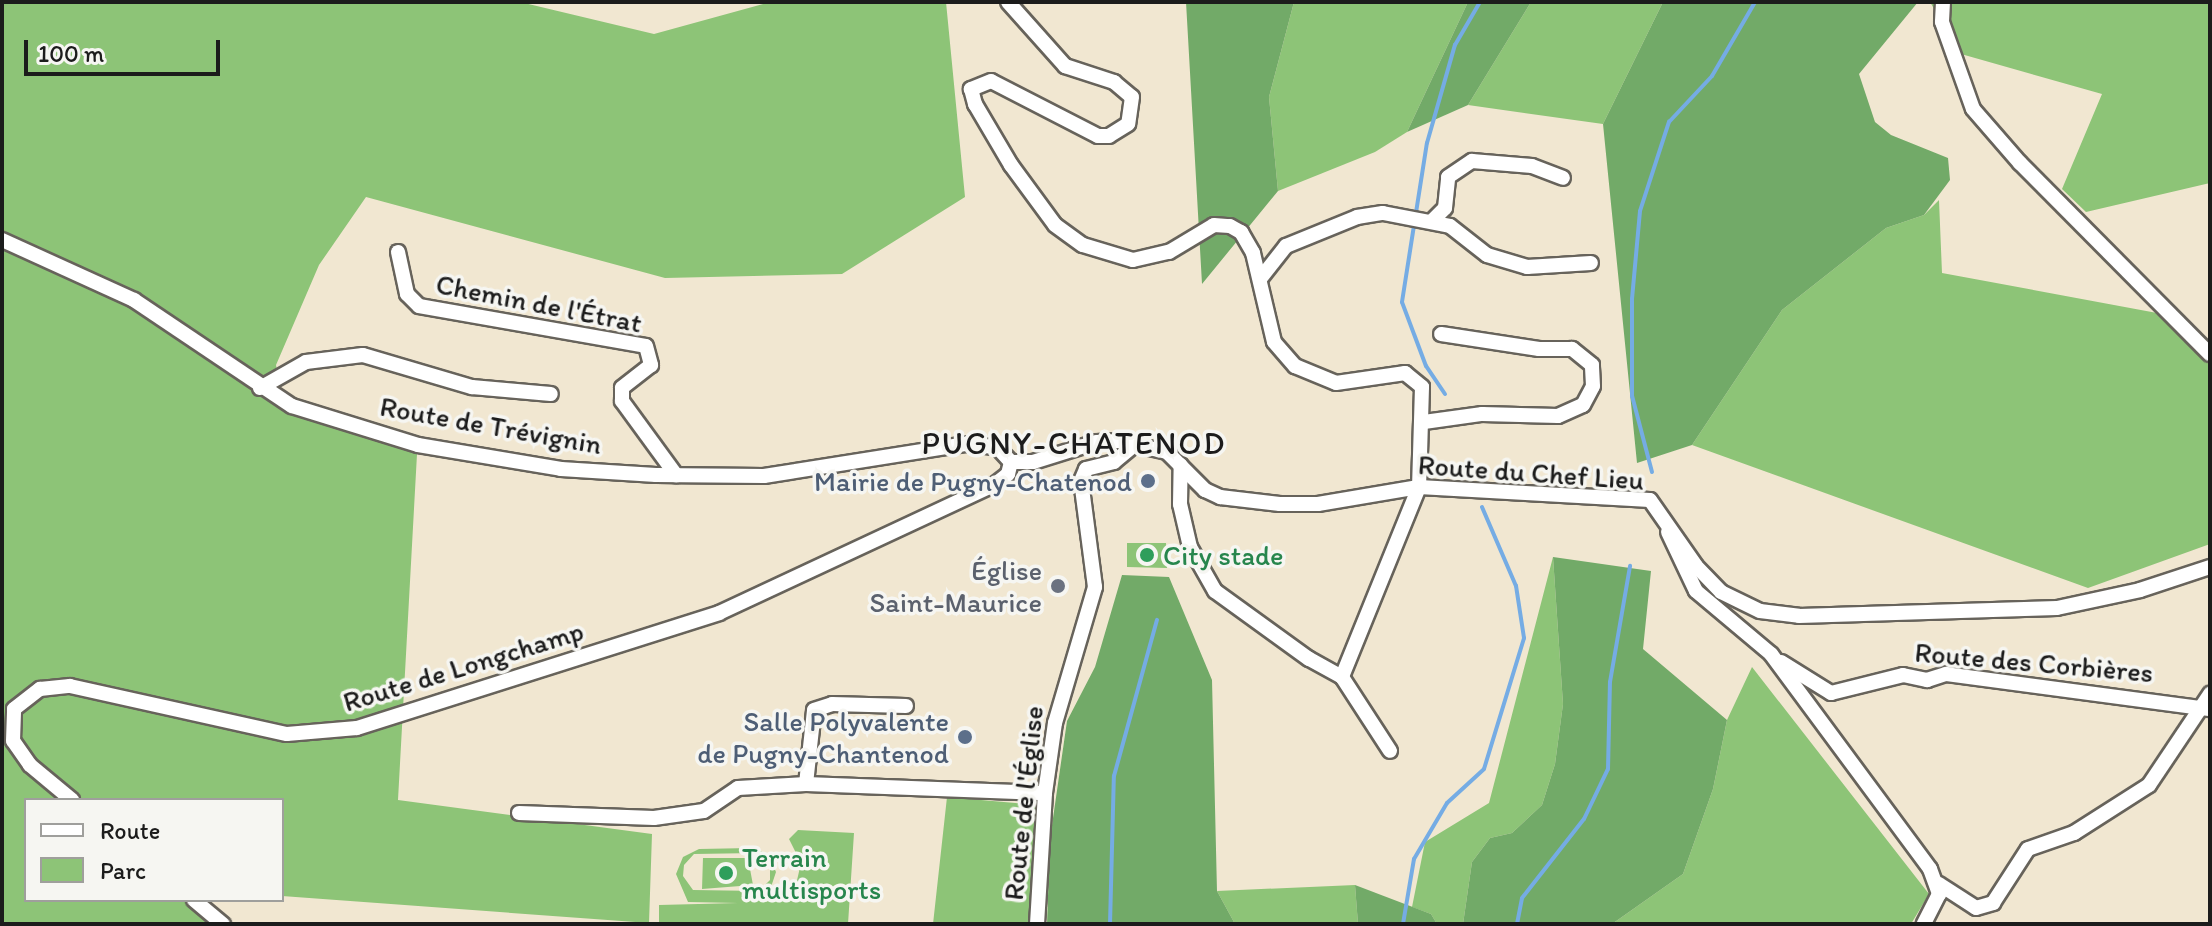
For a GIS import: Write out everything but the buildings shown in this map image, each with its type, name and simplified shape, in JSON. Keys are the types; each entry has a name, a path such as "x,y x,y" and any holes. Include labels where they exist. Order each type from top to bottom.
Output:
{"street":[{"path":"1008,2 1065,66 1114,82 1132,97 1128,124 1109,136 1098,136 991,81 971,89 975,104 1045,214 1083,245 1133,260 1169,252 1214,225 1230,226 1241,232 1260,279 1274,342 1295,366 1336,383 1410,375 1422,387 1424,422 1419,487 1342,677"},
{"path":"1943,2 1942,22 1973,109 2210,354"},
{"path":"1427,219 1445,208 1448,177 1472,161 1532,166 1563,178"},
{"path":"1260,279 1286,246 1357,217 1402,215 1427,219 1505,261 1545,268 1591,263"},
{"name":"Route de Trévignin","path":"2,240 134,300 260,388 292,406 418,445 561,469 676,475 818,471 975,444 997,447 1011,462"},
{"name":"Chemin de l'Étrat","path":"398,252 407,294 419,306 646,346 651,365 622,388 622,401 676,475"},
{"path":"1424,422 1482,414 1558,416 1583,405 1593,386 1592,365 1583,353 1572,349 1539,349 1441,334"},
{"path":"260,388 306,362 363,355 472,387 551,394"},
{"path":"1011,462 1033,462 1097,442 1138,442 1167,452 1181,465 1180,504 1190,547 1215,591 1309,659 1342,677 1390,751"},
{"name":"Route de l'Église","path":"1037,924 1045,793 1060,696 1095,587 1081,481 1086,469 1114,462 1138,442"},
{"name":"Route de Longchamp","path":"70,798 30,765 13,741 14,709 40,689 70,686 287,734 357,728 719,613 994,485 1008,474 1011,462"},
{"name":"Route du Chef Lieu","path":"1181,465 1205,490 1220,497 1318,504 1419,487 1650,500 1661,512"},
{"path":"1661,512 1696,566 1721,592 1760,611 1799,616 2057,608 2140,590 2210,567"},
{"path":"1661,512 1696,591 1771,654 1939,884 1976,908 1993,903 2028,849 2074,833 2149,785 2205,708 2210,694"},
{"name":"Route des Corbières","path":"1771,654 1831,693 1903,675 1927,680 1946,674 2205,708"},
{"path":"806,784 814,710 832,704 906,706"},
{"path":"519,813 654,818 704,811 738,788 806,784 1045,793"},
{"path":"1924,924 1939,884"},
{"path":"196,902 223,924"}],"green space":[{"path":"2,2 520,2 654,34 770,2 946,2 965,197 842,274 665,278 366,197 319,265 276,365 281,394 418,436 398,800 652,834 649,923 284,896 284,798 24,798 24,902 210,902 208,924 2,924"},
{"path":"1186,2 1294,2 1269,97 1278,191 1202,284"},
{"path":"1294,2 1468,2 1407,132 1375,152 1278,191 1269,97"},
{"path":"1468,2 1531,2 1468,105 1407,132"},
{"path":"1531,2 1663,2 1603,124 1468,105"},
{"path":"1663,2 1918,2 1859,74 1875,122 1891,135 1948,158 1950,180 1924,215 1886,228 1782,310 1692,445 1637,463 1603,124"},
{"path":"1930,2 2210,2 2210,183 2086,212 2062,189 2102,94 1961,54"},
{"path":"1939,200 1942,273 2157,313 2210,365 2210,544 2088,588 1692,445 1782,310 1886,228 1924,215"},
{"name":"City stade","path":"1127,543 1166,543 1167,568 1127,567"},
{"path":"1553,557 1563,704 1555,764 1542,805 1512,833 1490,838 1472,862 1463,924 1437,924 1431,914 1412,907 1425,842 1489,803"},
{"path":"1553,557 1651,571 1643,649 1727,720 1713,789 1683,874 1612,924 1463,924 1472,862 1490,838 1512,833 1542,805 1555,764 1563,704"},
{"path":"1122,575 1169,577 1212,680 1217,891 1235,924 1047,924 1050,839 1067,721 1095,667"},
{"path":"1752,667 1929,894 1911,924 1612,924 1683,874 1713,789 1727,720"},
{"path":"1026,796 1034,796 1037,804 1031,924 933,924 947,797 1026,804"},
{"path":"798,830 854,833 848,924 659,924 659,905 738,903 688,902 676,874 683,857 699,849 751,848 768,854 776,872 766,902 795,889 801,863 789,839","holes":["757,853 770,869 770,880 759,891 693,890 683,876 684,865 694,854"]},
{"name":"Terrain multisports","path":"703,858 748,858 753,885 702,889"},
{"path":"1355,885 1358,924 1235,924 1217,891"},
{"path":"1355,885 1431,914 1437,924 1358,924"}],"waterway":[{"path":"1445,394 1426,366 1402,302 1427,143 1455,45 1480,2"},
{"path":"1652,472 1632,396 1632,299 1640,211 1669,122 1712,76 1755,2"},
{"path":"1403,924 1414,859 1447,803 1484,769 1524,638 1516,586 1482,507"},
{"path":"1517,924 1522,898 1584,819 1608,769 1610,682 1630,566"},
{"path":"1110,924 1114,776 1157,620"}],"place":[{"name":"Mairie de Pugny-Chatenod","path":"1148,481"},
{"name":"City stade","path":"1147,555"},
{"name":"Église Saint-Maurice","path":"1058,586"},
{"name":"Salle Polyvalente de Pugny-Chantenod","path":"965,737"},
{"name":"Terrain multisports","path":"726,873"}],"district":[{"name":"PUGNY-CHATENOD","path":"1074,443"}]}
